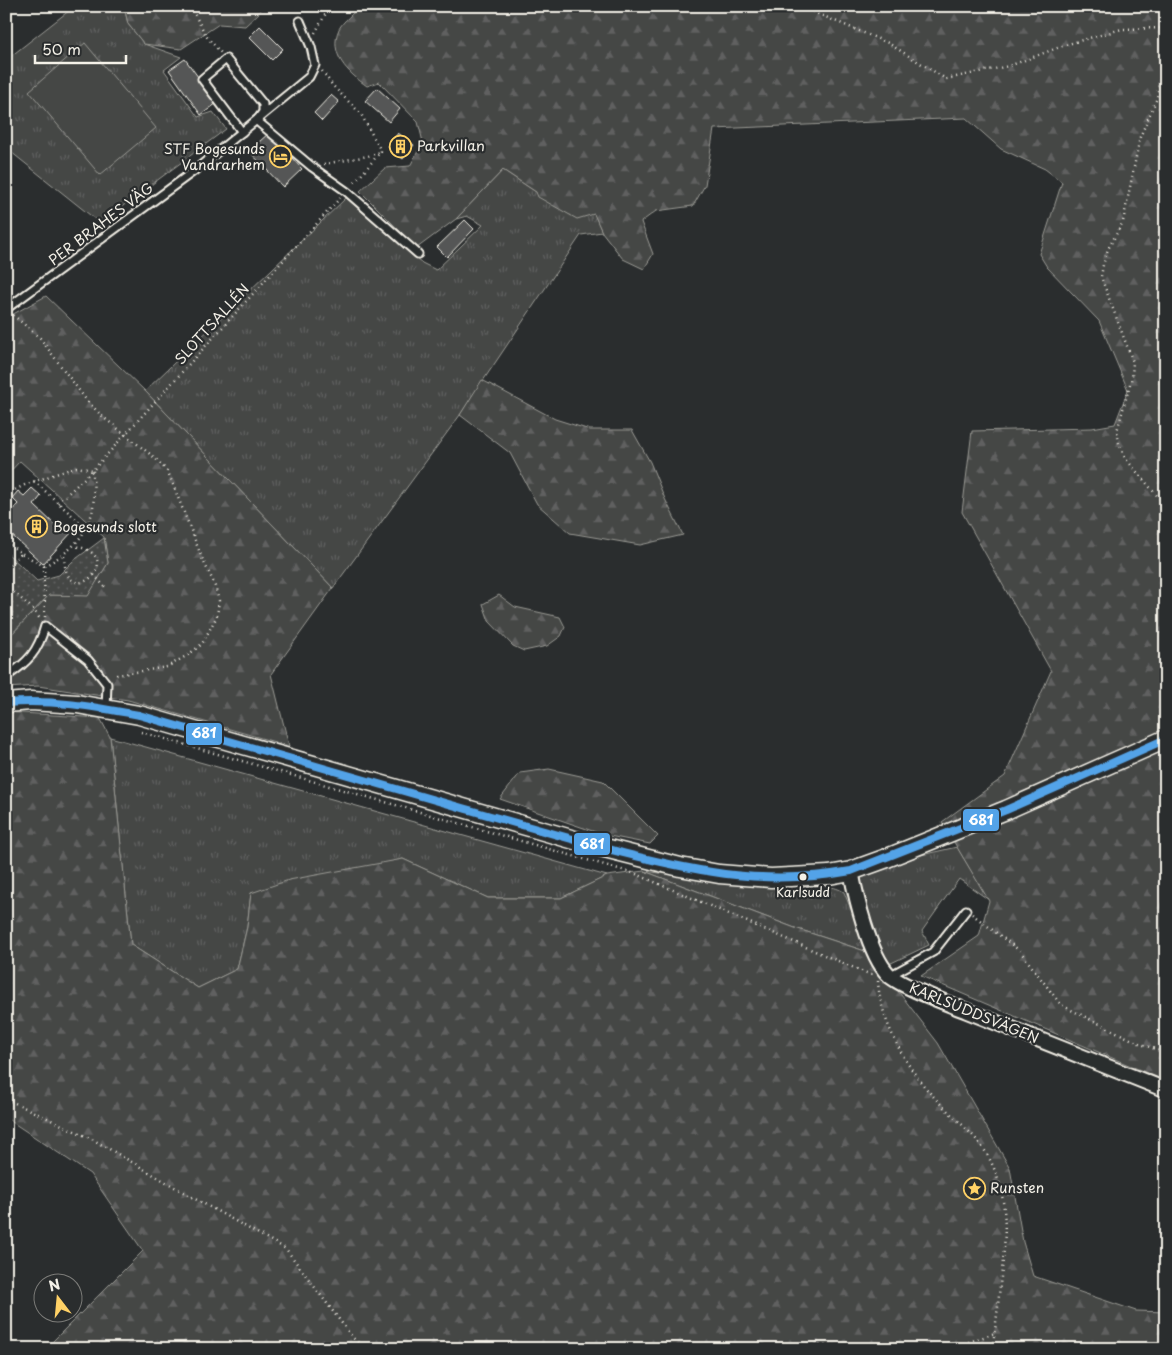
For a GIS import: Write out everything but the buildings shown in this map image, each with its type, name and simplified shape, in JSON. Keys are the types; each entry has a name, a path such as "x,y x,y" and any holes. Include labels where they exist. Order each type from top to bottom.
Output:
{"street":[{"path":"6,703 61,702 139,715 586,843 680,867 719,874 771,878 801,878 851,871 939,838 1166,739"},
{"path":"851,871 856,902 884,976"},
{"name":"KARLSUDDSVÄGEN","path":"884,976 1166,1090"}],"lane":[{"name":"PER BRAHES VÄG","path":"6,309 194,171 309,77 315,64 311,47 300,21"},
{"path":"242,132 202,79 226,59 263,104 263,112 256,121 312,167 346,191 418,254"},
{"path":"6,677 30,658 40,642 45,626 88,660 107,684 106,709"},
{"path":"884,976 932,952 966,910"}],"path":[{"path":"190,6 207,37 226,59"},
{"path":"311,47 313,38 330,6"},
{"path":"799,6 888,43 946,79 1009,66 1068,44 1122,29 1165,28"},
{"path":"1160,6 1165,28 1157,98 1140,137 1123,222 1108,249 1103,265 1102,277 1133,362 1132,377 1117,432 1119,444 1125,458 1166,506"},
{"path":"312,167 368,156 381,151 361,114 333,86 322,70"},
{"name":"SLOTTSALLÉN","path":"58,502 93,470 366,171 381,151"},
{"path":"6,309 40,338 87,401 103,417 156,458 168,472 220,601 217,616 202,644 188,655 167,667 117,675 107,684"},
{"path":"6,494 76,467 93,470 92,512 86,527 74,546 64,556 44,566"},
{"path":"34,482 86,527"},
{"path":"6,542 21,554 44,566"},
{"path":"64,556 66,574 71,579 78,582 85,581 94,575 97,569 97,562 94,555 89,551 74,546"},
{"path":"6,569 21,554"},
{"path":"44,566 45,626"},
{"path":"94,575 107,589"},
{"path":"6,586 32,608 45,626"},
{"path":"134,729 221,756 636,874 859,970 884,976 879,998 895,1040 923,1085 985,1151 996,1174 1006,1220 992,1349"},
{"path":"966,910 1020,951 1061,1005 1141,1044 1166,1053"},
{"path":"6,1099 92,1138 197,1200 286,1249 353,1338 365,1349"},
{"path":"785,1349 798,1345 952,1348 995,1333"}],"green space":[{"path":"75,6 124,6 128,24 144,44 181,57 164,70 198,117 213,112 226,129 100,223 6,148 6,60"},
{"path":"124,6 261,6 259,13 245,26 219,24 181,49 144,44 128,24"},
{"path":"360,6 1057,6 1063,9 1070,6 1166,6 1166,1081 921,976 979,936 989,901 942,822 1005,776 1051,671 962,512 972,431 1092,428 1115,424 1128,390 1099,321 1047,267 1039,254 1062,182 1045,169 1001,149 966,118 714,129 705,185 693,206 656,211 641,222 653,254 644,269 623,259 602,232 594,214 577,219 538,197 536,192 503,170 456,219 417,248 360,191 385,168 410,166 423,142 418,122 379,82 367,86 347,69 338,55 336,38 339,29"},
{"path":"85,43 156,128 100,175 29,91"},
{"path":"503,170 536,192 594,213 602,232 581,235 460,415 333,588 145,391 346,198 422,263 436,270 483,225 467,216 456,219"},
{"path":"46,296 145,391 333,588 271,674 289,746 128,700 38,686 6,688 6,640 49,595 88,595 108,563 104,537 20,461 6,476 6,318"},
{"path":"482,380 555,419 590,430 632,430 650,462 665,499 683,535 640,545 570,533 537,504 510,453 460,415"},
{"path":"104,538 108,563 88,596 49,595 6,640 6,552 37,581 59,575 73,561"},
{"path":"499,595 515,607 560,617 565,627 561,636 547,646 524,651 513,646 489,621 483,604"},
{"path":"6,712 100,718 110,737 131,945 198,988 237,969 247,927 251,893 289,880 403,859 488,898 561,898 607,876 644,871 795,928 868,952 938,1043 1010,1168 1023,1242 1033,1276 1136,1311 1166,1312 1166,1349 45,1349 72,1322 82,1322 82,1312 143,1251 90,1174 6,1118 6,813 10,797 6,794"},
{"path":"110,737 607,876 561,898 488,898 403,859 251,893 247,927 237,969 198,988 131,945"},
{"path":"549,769 603,781 658,836 650,844 604,835 500,799 520,773"},
{"path":"957,847 989,900 959,879 922,931 929,945 887,965 872,937 858,888 860,874 908,858"},
{"path":"644,871 794,890 811,899 826,888 839,889 844,892 868,952 795,928"}],"transit line":[{"name":"681","path":"6,703 57,703 139,715 623,853 708,871 764,877 792,877 851,871 1006,810 1166,739"}],"place":[{"name":"Parkvillan","path":"401,146"},
{"name":"STF Bogesunds Vandrarhem","path":"281,157"},
{"name":"Bogesunds slott","path":"37,527"},
{"name":"Karlsudd","path":"803,877"},
{"name":"Runsten","path":"974,1188"}]}
